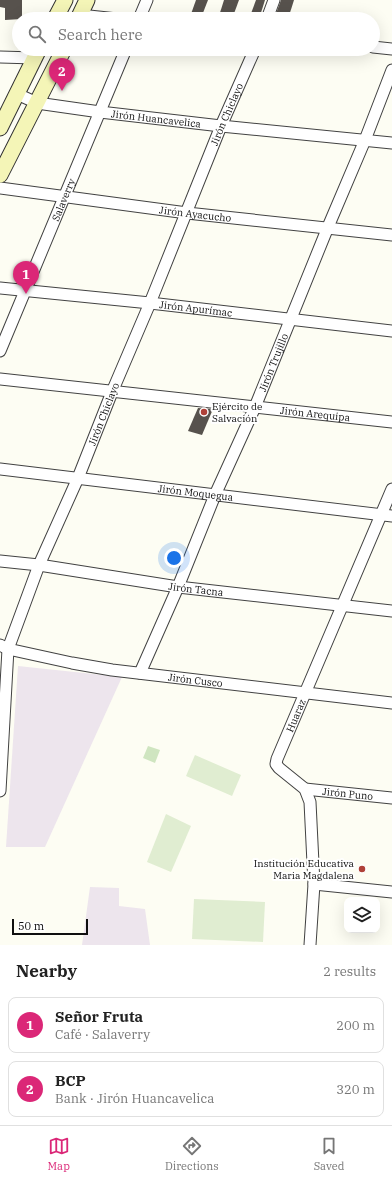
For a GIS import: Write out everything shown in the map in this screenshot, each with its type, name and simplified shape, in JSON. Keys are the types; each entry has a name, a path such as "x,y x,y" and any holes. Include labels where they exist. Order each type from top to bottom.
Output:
{"main road":[{"path":"59,12 65,0"},
{"path":"81,12 87,0"},
{"path":"0,128 36,56"},
{"path":"0,175 60,56"}],"street":[{"path":"142,12 147,0"},
{"path":"270,12 274,0"},
{"path":"380,48 392,49"},
{"path":"0,57 12,56"},
{"name":"Salaverry","path":"0,351 24,290 65,197 123,56"},
{"name":"Jirón Chiclayo","path":"0,791 4,647 78,478 112,392 187,213 221,126 252,56"},
{"name":"Jirón Trujillo","path":"140,673 178,587 215,495 255,407 365,140 392,70"},
{"name":"Jirón Huancavelica","path":"17,94 37,103 100,112 392,143"},
{"name":"Jirón Ayacucho","path":"0,188 187,213 392,235"},
{"name":"Jirón Apurímac","path":"0,288 150,303 392,331"},
{"name":"Jirón Arequipa","path":"0,379 392,422"},
{"name":"Jirón Moquegua","path":"0,469 386,515"},
{"name":"Huaraz","path":"304,789 279,768 276,764 277,759 341,606 386,515 392,489"},
{"name":"Jirón Tacna","path":"0,561 39,565 178,587 392,611"},
{"name":"Jirón Cusco","path":"4,647 72,663 140,673 392,703"},
{"path":"304,789 310,802 314,884 310,945"},
{"name":"Jirón Puno","path":"304,789 392,798"},
{"path":"314,884 392,892"}],"shaded area":[{"path":"18,666 122,677 45,847 6,847"},
{"path":"90,887 119,888 119,906 145,909 150,945 82,945"}],"green space":[{"path":"148,746 160,750 155,763 143,758"},
{"path":"195,755 241,775 232,796 186,776"},
{"path":"166,814 191,826 171,872 147,862"},
{"path":"194,899 265,902 263,942 192,939"}],"building":[{"path":"0,0 22,0 22,12 12,12 12,20 5,20 5,8 0,7"},
{"path":"196,0 208,0 203,12 192,12"},
{"path":"224,0 239,0 235,12 220,12"},
{"path":"256,0 265,0 261,12 252,12"},
{"path":"281,0 294,0 290,12 277,12"},
{"path":"198,408 213,409 202,435 188,431"}],"place":[{"name":"BCP","path":"62,91"},
{"name":"Señor Fruta","path":"26,294"},
{"name":"Ejército de Salvación","path":"204,412"},
{"name":"Institución Educativa Maria Magdalena","path":"362,869"}]}
